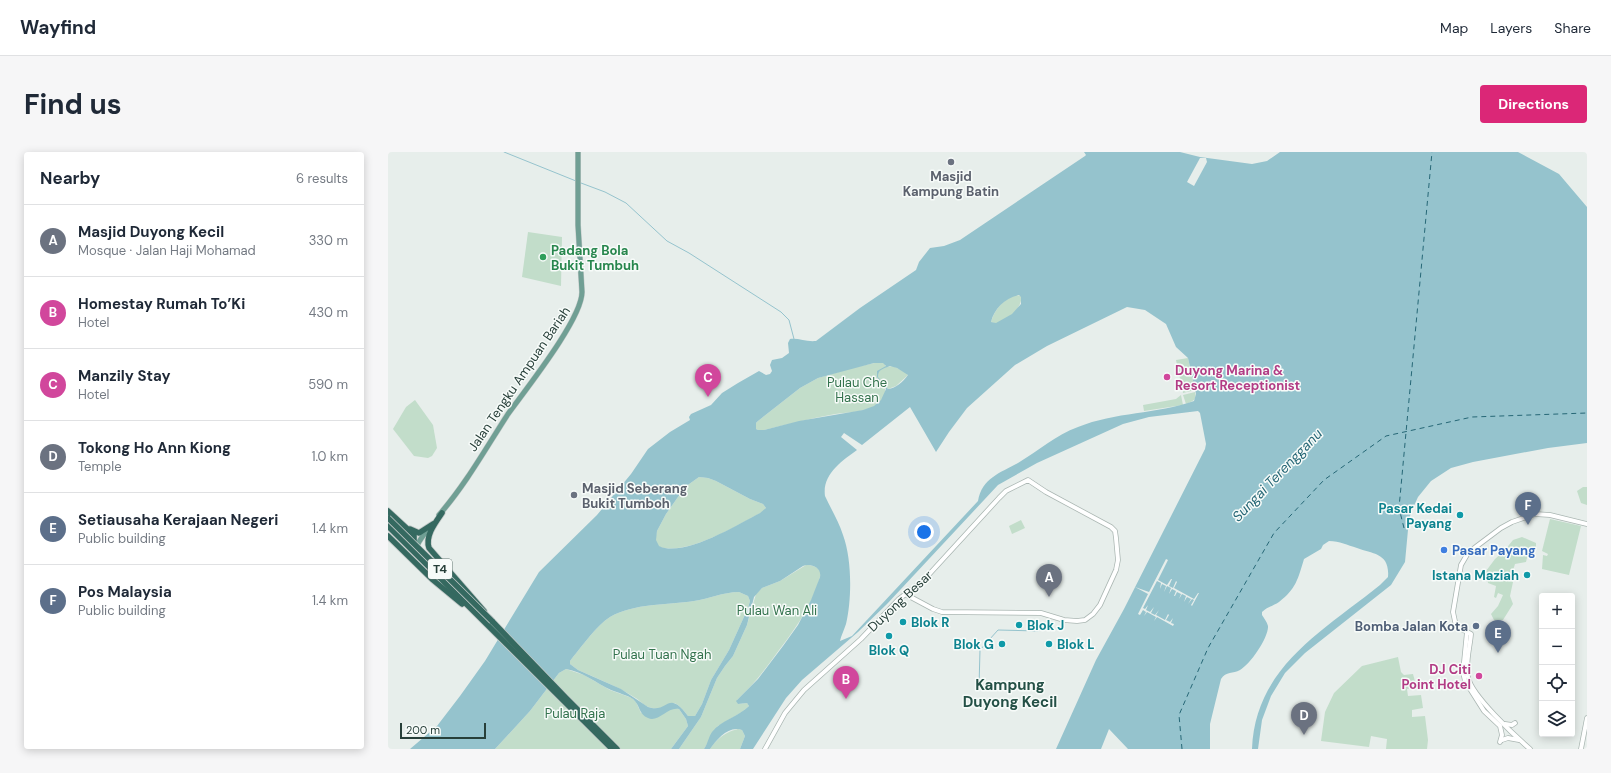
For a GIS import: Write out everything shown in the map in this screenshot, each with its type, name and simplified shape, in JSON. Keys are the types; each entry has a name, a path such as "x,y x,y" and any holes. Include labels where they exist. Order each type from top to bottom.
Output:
{"highway":[{"path":"388,511 405,526 414,536 415,540 412,543 409,542 388,524"},
{"path":"442,513 428,536 428,544 433,553 477,601 490,624"},
{"name":"T4","path":"388,518 612,749"},
{"name":"T4","path":"388,524 438,576 483,620 490,624"},
{"path":"405,526 415,532 420,533 432,524"},
{"path":"388,536 433,580 483,620"},
{"path":"433,553 426,552 424,554 424,558 438,576"},
{"name":"T4","path":"565,700 617,749"}],"main road":[{"name":"Jalan Tengku Ampuan Bariah","path":"424,558 417,551 416,548 418,542 463,484 573,320 581,303 582,292 578,225 578,152"}],"street":[{"name":"Duyong Besar","path":"764,749 785,714 804,690 861,639 905,594 923,581 1006,491 1028,480 1046,492 1111,527 1115,531 1118,560 1116,570 1103,599 1093,614 1085,620 1077,621 1057,618 1041,613 942,612 933,609 905,594"},
{"path":"1530,749 1519,740 1510,729 1502,725 1468,680 1469,633 1456,626 1453,612 1461,565 1468,553 1501,528 1512,522 1535,514 1550,515 1585,523"},
{"path":"1581,749 1587,718"},
{"path":"1502,725 1515,723"},
{"path":"1502,725 1501,741 1508,738 1519,740"}],"green space":[{"name":"Padang Bola Bukit Tumbuh","path":"528,232 562,237 561,286 522,277"},
{"path":"1016,295 1021,296 1021,301 1011,316 1000,322 991,322 994,313 1000,305 1007,299"},
{"path":"1188,358 1195,390 1183,393 1176,360"},
{"name":"Pulau Che Hassan","path":"879,362 884,363 886,367 893,366 907,373 908,375 896,386 888,389 884,385 885,392 883,398 873,407 814,418 764,430 756,429 756,423 758,421 800,388 818,378"},
{"path":"1195,392 1194,400 1186,404 1183,395"},
{"path":"1181,395 1183,405 1144,411 1143,405 1176,399"},
{"path":"415,400 433,425 437,448 432,456 428,458 414,456 393,429 406,407"},
{"path":"699,477 716,481 750,499 763,504 766,508 764,511 727,531 697,544 669,548 658,546 655,540 657,531 666,514 685,487"},
{"path":"1583,487 1587,487 1587,505 1581,503 1577,491"},
{"path":"1550,519 1581,526 1569,575 1542,569 1543,555 1547,556 1548,554 1542,551"},
{"path":"1021,520 1025,528 1012,534 1009,526"},
{"path":"1522,537 1536,543 1536,547 1531,547 1529,550 1526,562 1515,564 1510,580 1513,582 1510,596 1513,604 1503,620 1494,620 1491,614 1498,606 1503,595 1498,593 1496,598 1494,597 1496,586 1488,583 1486,571 1513,540"},
{"name":"Pulau Wan Ali","path":"806,565 815,567 821,573 813,597 786,641 759,677 737,700 738,704 747,703 749,706 742,712 718,726 704,749 679,749 701,717 717,678 733,656 747,625 756,594 762,588 780,581"},
{"name":"Pulau Tuan Ngah","path":"739,592 748,596 750,601 748,608 729,650 711,680 702,704 695,716 688,716 682,708 673,703 658,708 652,708 644,705 627,693 578,670 570,664 570,661 595,630 610,617 619,612 651,605 694,601 727,593"},
{"path":"1398,657 1401,672 1404,675 1413,674 1416,685 1413,686 1413,688 1407,689 1408,696 1421,695 1423,708 1412,710 1412,717 1425,716 1428,740 1427,749 1386,749 1387,739 1371,736 1369,747 1321,741 1325,712 1334,693 1362,666"},
{"name":"Pulau Raja","path":"566,669 584,675 610,690 632,698 636,702 641,713 676,708 679,709 686,719 688,726 671,749 495,749 530,711 559,673"},
{"path":"738,729 742,730 745,736 740,749 710,749 722,736"}],"water":[{"name":"Sungai Terengganu","path":"1084,152 1180,152 1200,157 1252,164 1267,161 1280,152 1518,152 1559,174 1587,207 1587,443 1548,448 1473,462 1451,468 1431,481 1418,497 1412,510 1409,519 1405,562 1391,585 1305,653 1285,673 1271,696 1262,720 1258,749 1252,749 1256,720 1265,695 1279,673 1315,635 1380,585 1388,577 1386,563 1379,556 1343,543 1329,541 1323,545 1321,549 1304,559 1293,588 1279,602 1262,612 1268,626 1265,637 1258,650 1249,663 1244,667 1223,676 1221,679 1210,724 1210,749 1128,749 1109,729 1101,749 1056,749 1096,660 1124,609 1205,449 1206,444 1200,413 1198,411 1149,417 1123,424 1037,463 998,485 887,604 858,632 802,680 786,698 753,749 740,749 745,736 742,730 732,729 716,741 710,749 704,749 711,734 720,724 745,710 749,706 747,703 738,704 736,701 758,679 798,625 811,600 820,577 817,568 809,565 803,566 780,581 762,588 754,597 747,625 733,656 717,678 701,717 679,749 671,749 688,726 686,719 679,709 671,710 652,719 645,717 633,699 611,690 572,670 566,669 559,673 530,711 495,749 410,749 437,726 460,696 485,661 539,572 597,515 631,474 648,449 670,432 690,420 689,417 691,414 711,405 722,393 738,383 759,371 766,375 770,374 772,371 770,365 772,360 782,358 789,353 788,343 790,339 816,341 860,308 916,270 919,262 930,248 944,246 960,240 1086,155","holes":["1019,295 1021,297 1021,304 1012,314 996,323 991,322 997,309 1005,301","1127,307 1145,310 1166,324 1176,347 1188,358 1196,394 1194,401 1165,408 1107,418 1078,427 1070,430 1018,463 998,473 983,487 978,501 852,636 840,641 848,614 850,591 848,556 843,535 825,496 825,488 834,469 857,450 841,437 844,433 862,445 910,407 936,452 967,408 1015,365 1047,346","874,363 883,363 886,366 877,371 877,377 886,389 881,400 874,406 863,410 799,421 764,430 756,429 756,423 758,421 800,388 818,378","890,366 897,368 908,375 899,384 888,389 878,377 881,370","699,477 716,481 750,499 763,504 766,508 760,513 710,538 682,548 669,549 659,546 656,540 657,531 666,514 685,487","739,592 748,596 750,601 729,650 711,680 702,704 695,716 688,716 681,708 672,703 655,708 648,707 621,689 578,670 570,664 570,661 595,630 610,617 619,612 651,605 700,600 727,593"]}],"pier":[{"path":"1200,158 1206,158 1207,162 1194,186 1187,182"},
{"path":"1166,559 1168,560 1158,580 1167,585 1172,579 1169,586 1173,588 1176,581 1177,582 1174,588 1194,599 1199,593 1192,606 1191,605 1194,600 1192,599 1188,604 1191,599 1187,597 1184,602 1186,596 1182,594 1179,599 1181,594 1177,592 1174,596 1176,591 1172,589 1169,594 1171,588 1167,586 1164,592 1166,586 1162,584 1160,589 1161,583 1157,581 1143,608 1145,609 1148,605 1146,610 1150,612 1154,607 1151,613 1155,615 1159,610 1156,615 1165,620 1168,614 1169,615 1166,620 1170,622 1173,618 1171,623 1174,624 1173,626 1157,617 1154,621 1156,617 1147,612 1144,616 1146,612 1143,610 1140,615 1138,614 1148,594 1135,587 1149,592"}],"waterway":[{"path":"504,152 576,181"},
{"path":"581,183 605,192 626,203 667,241 689,253 781,312 789,320 794,339"},
{"path":"979,687 980,650 998,630 1038,631"}],"ferry route":[{"path":"1404,528 1399,508 1432,152"},
{"path":"1182,749 1179,715 1208,648 1274,533 1324,480 1386,436 1472,417 1587,413"}],"place":[{"name":"Masjid Kampung Batin","path":"951,162"},
{"name":"Padang Bola Bukit Tumbuh","path":"543,257"},
{"name":"Duyong Marina & Resort Receptionist","path":"1167,377"},
{"name":"Manzily Stay","path":"708,397"},
{"name":"Masjid Seberang Bukit Tumboh","path":"574,495"},
{"name":"Pasar Kedai Payang","path":"1460,515"},
{"name":"Pos Malaysia","path":"1528,525"},
{"name":"Pasar Payang","path":"1444,550"},
{"name":"Istana Maziah","path":"1527,575"},
{"name":"Masjid Duyong Kecil","path":"1049,597"},
{"name":"Blok R","path":"903,622"},
{"name":"Blok J","path":"1019,625"},
{"name":"Bomba Jalan Kota","path":"1476,626"},
{"name":"Blok Q","path":"889,636"},
{"name":"Blok G","path":"1002,644"},
{"name":"Blok L","path":"1049,644"},
{"name":"Setiausaha Kerajaan Negeri","path":"1498,653"},
{"name":"DJ Citi Point Hotel","path":"1479,676"},
{"name":"Homestay Rumah To’Ki","path":"846,699"},
{"name":"Tokong Ho Ann Kiong","path":"1304,735"}],"district":[{"name":"Kampung Duyong Kecil","path":"1010,694"}]}
